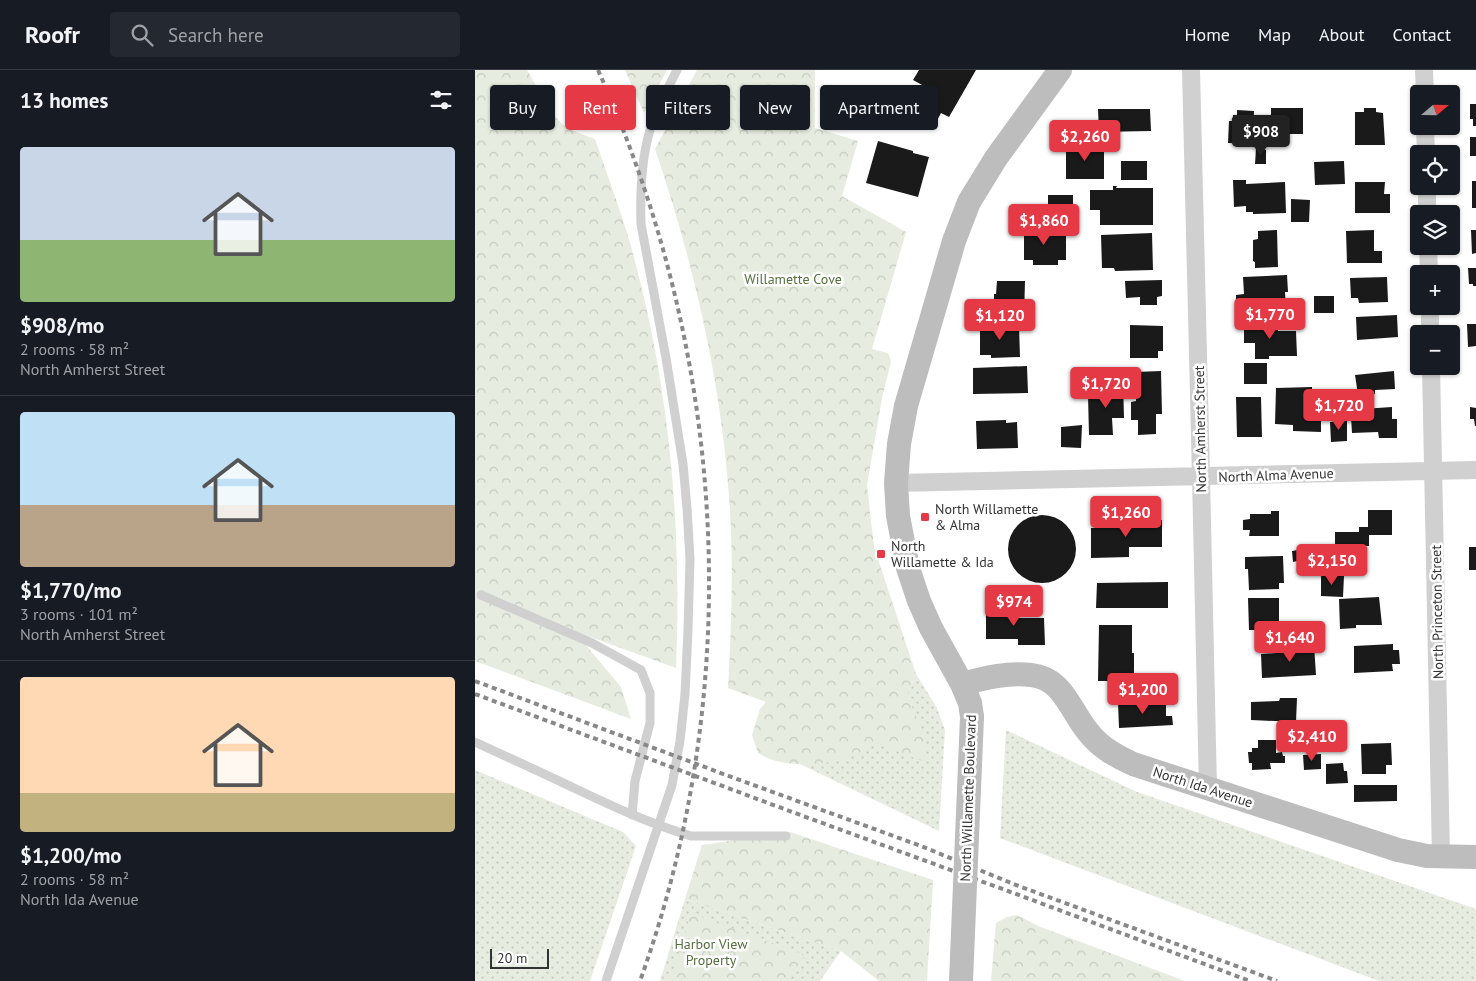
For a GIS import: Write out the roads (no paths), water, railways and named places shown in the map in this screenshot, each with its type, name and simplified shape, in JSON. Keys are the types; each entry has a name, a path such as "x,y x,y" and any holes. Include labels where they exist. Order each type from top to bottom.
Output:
{"main road":[{"name":"North Willamette Boulevard","path":"961,981 973,717 963,684 931,628 913,584 903,546 898,516 896,483 899,444 906,406 961,221 969,202 996,158 1060,70"},
{"name":"North Ida Avenue","path":"963,684 992,677 1019,674 1042,678 1052,682 1059,689 1088,733 1099,744 1114,755 1133,764 1415,855 1476,857"}],"street":[{"name":"North Amherst Street","path":"1191,70 1208,789"},
{"path":"1424,70 1425,85"},
{"name":"North Princeton Street","path":"1431,375 1441,857"},
{"name":"North Alma Avenue","path":"896,483 1476,470"}],"lane":[{"path":"606,981 672,785 681,741 688,639 689,559 687,508 683,464 665,348 641,224 640,202 643,164 649,131 660,103 677,70"},
{"path":"481,595 592,643 641,670 650,693 649,723 635,782 632,815"},
{"path":"475,742 632,815 691,836 786,836"}],"railway":[{"path":"598,70 641,179 674,292 696,406 707,522 708,638 697,754 674,868 640,981"},
{"path":"475,681 921,846 1016,885 1277,981"},
{"path":"475,694 1250,981"}],"place":[{"name":"North Willamette & Alma","path":"925,517"},
{"name":"North Willamette & Ida","path":"881,554"}],"park label":[{"name":"Willamette Cove","path":"793,279"},
{"name":"Harbor View Property","path":"711,952"}]}
